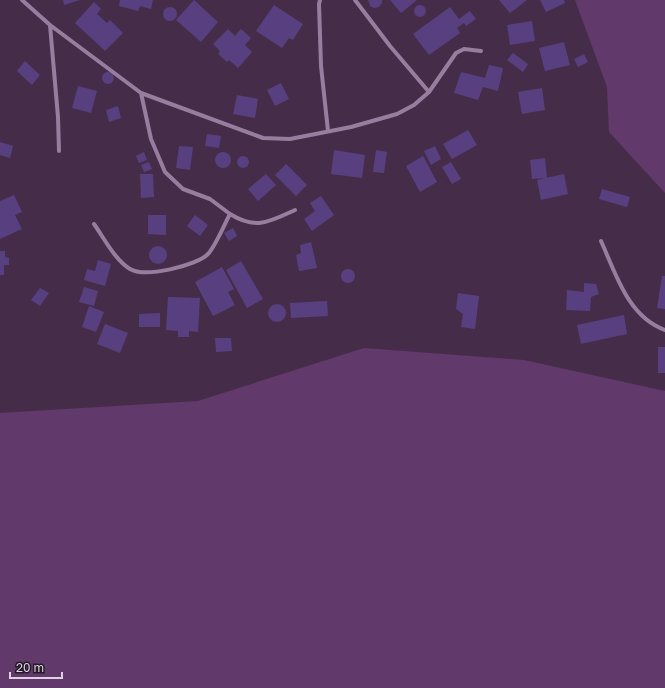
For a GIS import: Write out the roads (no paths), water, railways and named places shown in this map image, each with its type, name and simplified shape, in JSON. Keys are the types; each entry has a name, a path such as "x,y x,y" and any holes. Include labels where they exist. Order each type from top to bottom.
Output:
{"street":[{"path":"22,0 50,25 141,93 263,138 290,139 397,114 414,105 429,92 456,53 464,49 481,51"},
{"path":"320,0 318,4 321,66 328,131"},
{"path":"355,0 390,46 429,92"},
{"path":"50,25 58,117 59,151"},
{"path":"141,93 151,139 165,172 183,189 210,199 243,222 255,223 270,221 295,210"},
{"path":"94,224 120,260 130,270 143,272 192,264 208,254 230,214"},
{"path":"601,241 623,290 635,309 646,321 665,330"}]}
